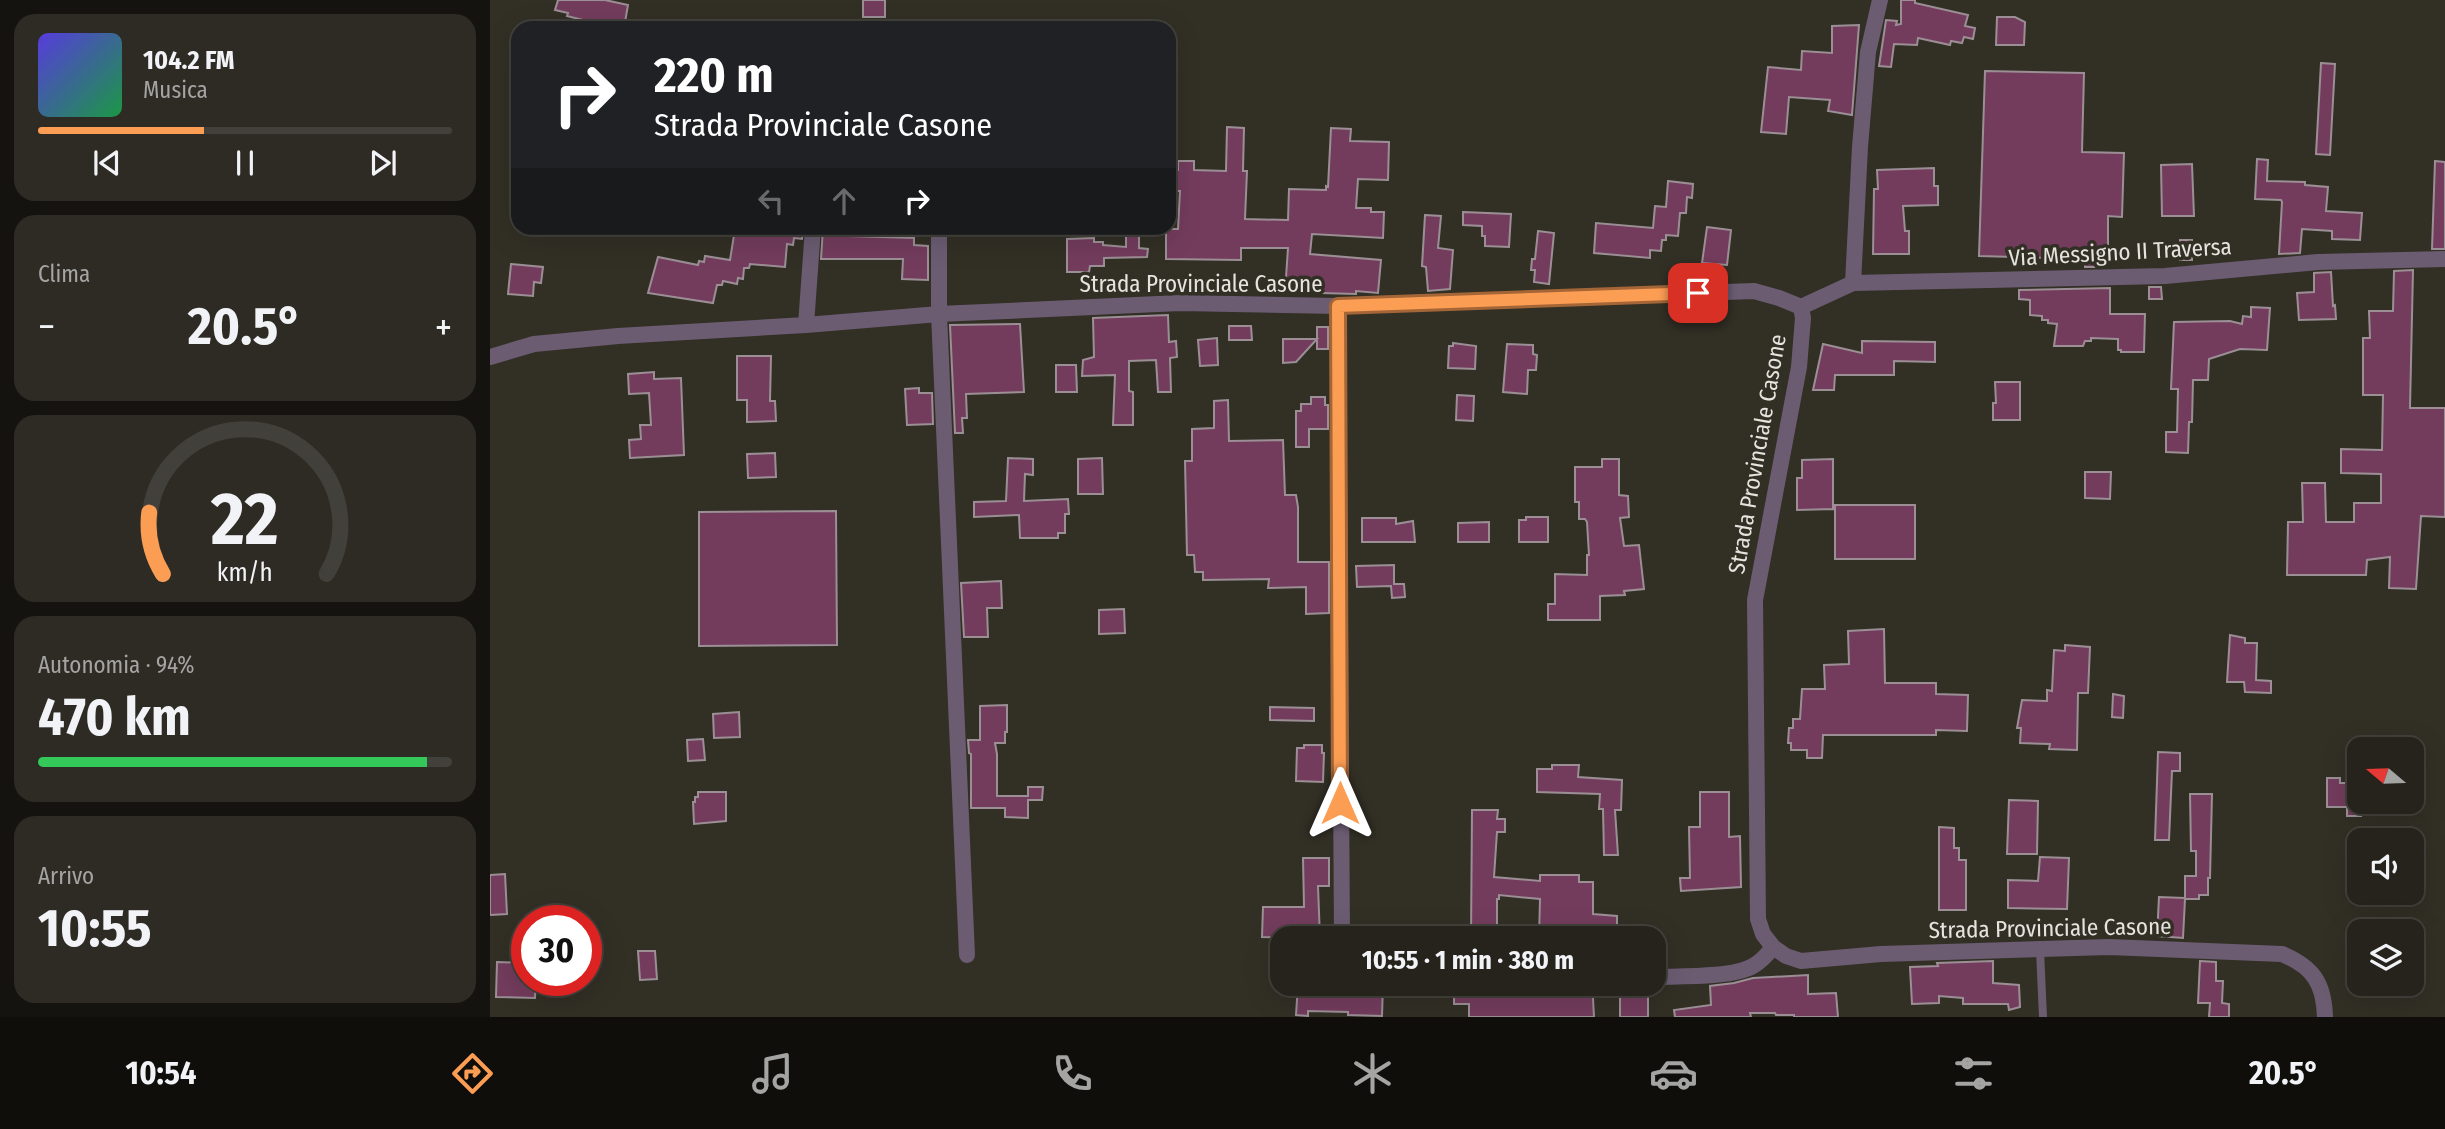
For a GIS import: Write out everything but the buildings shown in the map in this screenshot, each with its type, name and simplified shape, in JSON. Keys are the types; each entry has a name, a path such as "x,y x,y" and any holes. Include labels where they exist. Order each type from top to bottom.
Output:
{"street":[{"path":"1853,283 1867,65 1880,0"},
{"path":"806,325 812,235"},
{"path":"939,235 939,314 967,955"},
{"name":"Via Messigno II Traversa","path":"1801,307 1853,283 2165,276 2318,262 2445,259"},
{"name":"Strada Provinciale Casone","path":"490,357 534,344 939,314 1180,303 1338,306 1754,291 1779,298 1801,307 1803,318 1799,367 1755,600 1758,919 1763,934 1773,947 1786,956 1801,961 1881,954 2109,947 2283,954 2300,961 2314,975 2323,992 2325,1017"},
{"path":"1338,306 1342,926"},
{"path":"1666,976 1717,974 1751,968 1764,959 1773,947"}],"lane":[{"path":"2040,950 2043,1017"}],"route":[{"path":"1340,803 1338,306 1698,293"}]}
